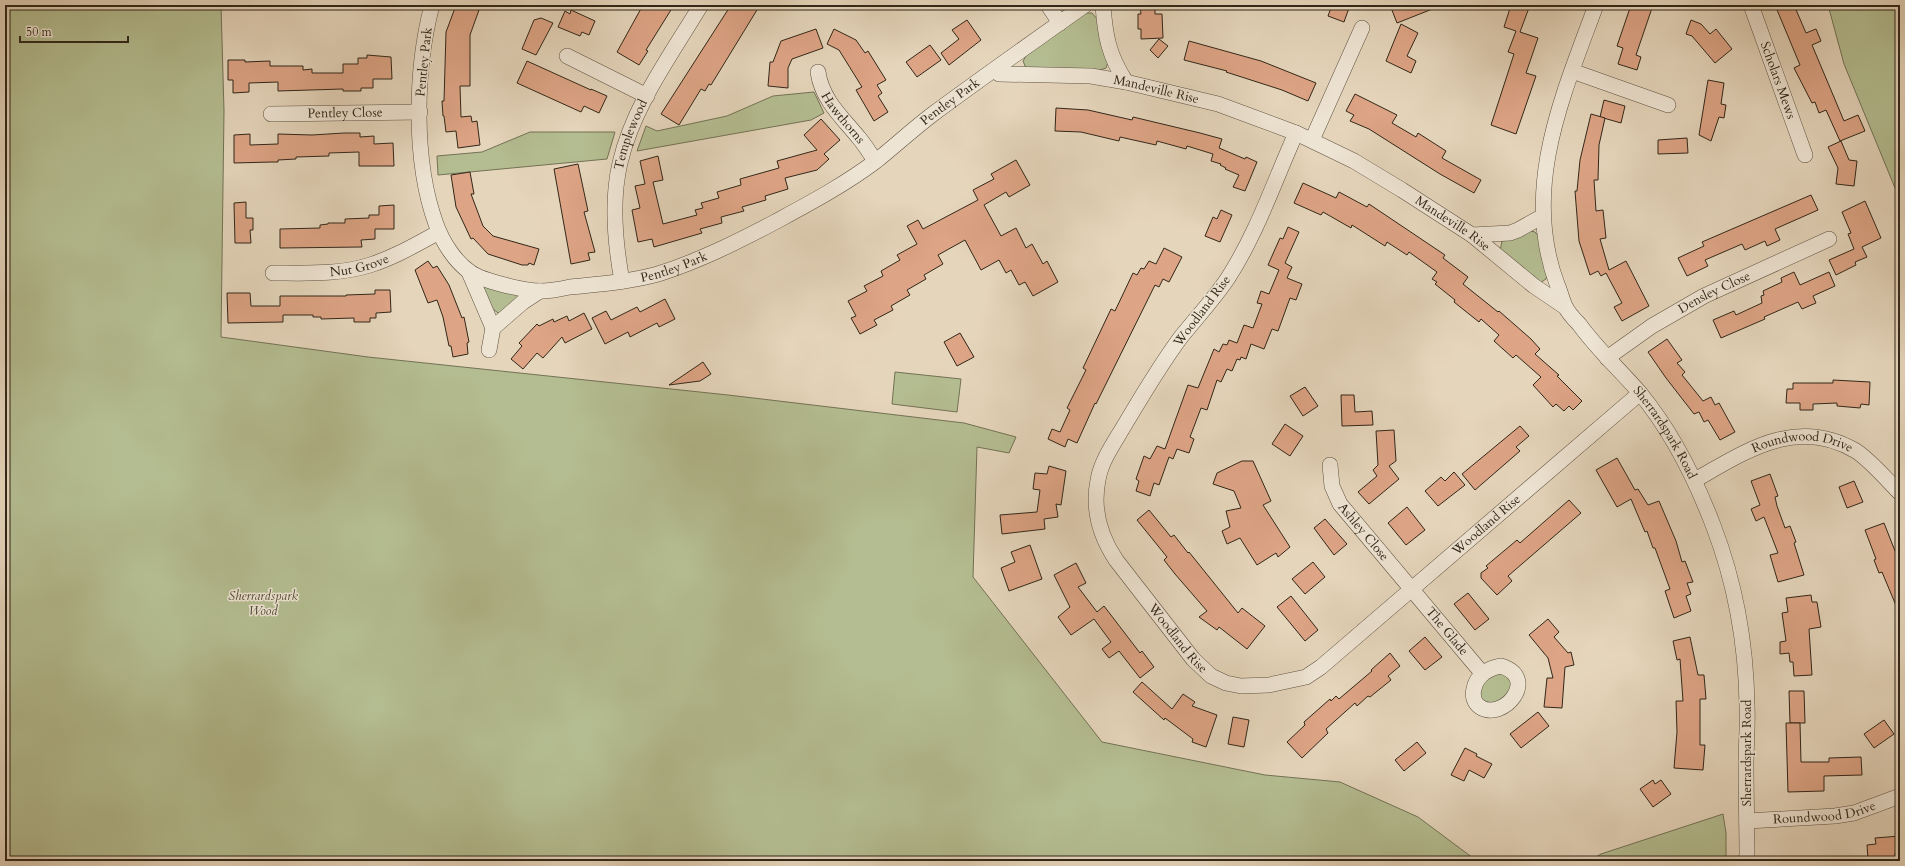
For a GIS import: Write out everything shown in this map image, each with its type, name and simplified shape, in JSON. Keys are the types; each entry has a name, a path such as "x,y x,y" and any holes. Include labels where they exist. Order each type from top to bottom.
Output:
{"street":[{"name":"Pentley Park","path":"432,5 423,45 420,72 420,112 426,185 439,232 448,247 470,272 498,283 540,291 622,281 656,274 691,262 738,241 829,193 875,161 931,115 1085,5"},
{"name":"Templewood","path":"622,281 616,227 615,200 620,164 635,119 701,5"},
{"path":"1048,5 1060,23"},
{"path":"1104,5 1107,42 1118,69 1126,82"},
{"name":"Sherrardspark Road","path":"1596,5 1554,122 1548,152 1543,216 1544,236 1549,260 1565,307 1607,358 1640,393 1668,434 1695,480 1714,526 1730,574 1740,619 1745,664 1747,706 1747,856 1744,861"},
{"name":"Scholars Mews","path":"1751,5 1805,155"},
{"path":"1312,140 1362,28"},
{"path":"567,56 647,96"},
{"name":"Mandeville Rise","path":"994,70 999,74 1091,76 1126,82 1218,104 1296,133 1354,161 1472,235 1534,286 1565,307"},
{"path":"1572,71 1668,105"},
{"name":"Hawthorns","path":"818,72 820,81 833,108 859,138 875,161"},
{"name":"Pentley Close","path":"271,114 420,112"},
{"name":"Woodland Rise","path":"1296,133 1243,254 1228,278 1181,338 1144,392 1101,467 1096,494 1099,524 1105,544 1193,659 1211,676 1226,683 1241,686 1268,685 1306,678 1413,589 1640,393"},
{"path":"1472,235 1510,233 1543,216"},
{"name":"Nut Grove","path":"273,273 342,271 369,265 392,257 439,232"},
{"name":"Densley Close","path":"1607,358 1652,326 1704,296 1829,238"},
{"path":"470,272 493,328 489,350"},
{"path":"493,328 523,302 540,291"},
{"name":"Roundwood Drive","path":"1695,480 1758,446 1794,436 1814,436 1840,444 1857,452 1900,493"},
{"name":"Ashley Close","path":"1330,465 1332,486 1340,504 1413,589"},
{"name":"The Glade","path":"1413,589 1482,674"},
{"name":"Roundwood Drive","path":"1747,821 1835,816 1854,813 1900,796"}],"green space":[{"name":"Sherrardspark Wood","path":"5,5 221,5 224,111 221,337 368,357 728,395 964,423 1016,437 1009,453 977,447 973,577 1102,742 1265,775 1340,782 1418,817 1477,861 5,861"},
{"path":"1828,5 1900,5 1900,200 1844,64"},
{"path":"1092,13 1097,19 1108,62 1106,68 1100,70 1026,68 1023,61 1026,56 1084,14"},
{"path":"814,92 824,113 811,120 637,151 646,126 657,131 727,116 773,96"},
{"path":"530,132 615,132 607,159 438,175 437,156 482,152"},
{"path":"1531,231 1535,232 1538,236 1547,274 1546,279 1540,283 1500,251 1502,241"},
{"path":"483,288 518,294 520,296 502,312 498,313 492,308"},
{"path":"895,372 961,379 957,412 892,404"},
{"path":"1501,671 1514,681 1506,701 1483,704 1477,690 1485,678"},
{"path":"1723,814 1726,833 1726,861 1589,861 1601,854"}],"building":[{"path":"460,5 466,5 479,10 470,35 470,86 460,86 461,117 471,116 472,122 477,121 480,145 458,148 456,131 446,132 442,101 444,101 446,32 455,8 459,9"},
{"path":"643,5 674,5 646,50 648,51 639,65 617,52"},
{"path":"731,5 760,5 711,85 709,84 705,91 701,89 679,125 661,114"},
{"path":"1140,5 1155,5 1155,14 1162,14 1163,38 1141,39 1141,29 1138,29 1138,14 1141,14"},
{"path":"1332,5 1350,5 1344,22 1328,16"},
{"path":"1390,5 1439,5 1440,6 1397,23"},
{"path":"1511,5 1530,5 1520,32 1538,38 1526,73 1536,76 1516,134 1491,125 1514,54 1508,52 1516,31 1504,27"},
{"path":"1631,5 1653,5 1636,55 1641,57 1637,70 1618,64 1623,48 1617,46"},
{"path":"1775,5 1794,5 1806,33 1816,29 1821,41 1812,45 1844,121 1858,115 1865,131 1840,141 1826,110 1819,113 1815,102 1812,103 1794,68 1800,65"},
{"path":"571,10 595,21 589,35 582,32 580,36 558,27 565,11 570,14"},
{"path":"541,18 553,23 536,55 522,49 534,20"},
{"path":"967,20 981,40 949,65 941,53 959,39 952,30"},
{"path":"1691,20 1701,24 1710,34 1716,29 1732,49 1715,63 1692,36 1686,34"},
{"path":"1401,24 1418,33 1407,56 1416,61 1411,73 1386,61"},
{"path":"816,29 823,48 792,59 788,68 788,88 768,86 770,62 773,62 781,41"},
{"path":"834,29 856,40 865,53 868,51 886,80 877,85 882,93 878,96 888,112 874,121 856,90 862,87 839,50 827,44"},
{"path":"1159,39 1168,46 1158,58 1150,50"},
{"path":"1189,41 1261,61 1316,83 1308,101 1282,90 1226,72 1227,71 1184,60"},
{"path":"930,45 941,60 917,77 906,62"},
{"path":"367,55 391,57 392,79 373,79 373,88 361,88 361,91 343,91 343,89 278,91 278,82 249,83 249,92 233,93 233,80 228,80 228,60 245,60 245,62 270,61 270,66 303,66 303,70 312,69 312,73 343,73 343,64 358,64 358,58 367,58"},
{"path":"527,61 607,96 599,113 584,106 581,112 517,83"},
{"path":"1708,80 1724,83 1721,104 1726,105 1724,118 1719,117 1711,141 1699,135"},
{"path":"1355,94 1397,115 1392,123 1416,137 1418,133 1446,151 1442,158 1481,180 1474,193 1440,174 1369,129 1350,121 1354,115 1346,111"},
{"path":"1604,100 1625,106 1621,123 1600,117"},
{"path":"1056,108 1088,110 1132,120 1133,117 1200,133 1222,139 1219,148 1245,159 1246,157 1257,162 1245,191 1233,187 1239,175 1225,169 1226,168 1220,165 1221,164 1211,161 1213,154 1187,146 1186,149 1157,141 1156,145 1120,137 1119,141 1081,132 1055,131"},
{"path":"1591,114 1605,118 1599,145 1598,180 1594,180 1596,211 1603,210 1606,238 1600,239 1609,270 1626,261 1649,306 1622,321 1614,307 1622,303 1606,273 1601,276 1598,271 1590,275 1579,241 1575,191 1577,191 1580,160"},
{"path":"821,119 840,140 824,154 829,159 817,170 785,178 788,189 765,196 766,200 742,207 744,211 721,217 722,223 700,229 702,233 654,247 652,239 638,242 632,210 640,208 635,186 645,184 640,161 658,156 663,180 653,182 663,224 697,215 695,210 703,208 701,203 719,198 717,192 741,185 740,179 779,168 777,161 817,150 804,135"},
{"path":"360,133 360,137 374,136 374,144 393,143 394,166 359,166 359,152 329,153 329,156 296,157 296,159 278,160 278,162 234,163 234,135 250,134 250,145 278,144 278,134 312,135"},
{"path":"1687,138 1688,153 1658,154 1658,140"},
{"path":"1841,141 1849,160 1857,161 1854,186 1836,184 1838,168 1828,147"},
{"path":"1016,160 1030,185 1009,197 1006,192 984,205 1001,236 1016,228 1026,248 1032,244 1043,264 1047,261 1058,282 1033,296 1025,282 1019,285 1011,270 1006,273 999,260 981,270 965,240 938,255 943,264 924,275 926,279 907,290 910,295 891,306 893,310 874,320 877,325 860,334 851,318 856,316 848,301 867,291 864,286 883,276 881,271 900,260 897,255 917,244 907,226 918,220 923,229 978,200 973,190 994,179 991,174"},
{"path":"578,164 588,211 584,212 595,252 588,253 590,260 571,264 554,169"},
{"path":"470,172 474,194 471,194 483,226 493,236 539,249 534,265 529,263 528,265 522,265 488,254 473,238 471,239 456,207 451,175"},
{"path":"1303,183 1336,198 1339,192 1367,207 1369,204 1445,255 1443,258 1468,277 1463,284 1498,312 1499,311 1531,339 1540,349 1535,354 1559,375 1557,376 1582,401 1573,410 1569,406 1564,411 1556,404 1553,407 1533,385 1541,377 1516,355 1513,358 1494,341 1499,335 1481,319 1479,322 1454,302 1455,300 1435,284 1437,282 1432,279 1437,272 1409,252 1407,255 1387,242 1385,246 1352,225 1351,228 1323,212 1321,215 1294,203"},
{"path":"1811,195 1818,210 1775,229 1780,240 1767,246 1765,241 1745,250 1742,244 1705,260 1708,266 1687,276 1678,258 1704,246 1702,242"},
{"path":"1865,201 1881,238 1862,247 1867,257 1855,262 1856,265 1836,275 1829,260 1854,249 1848,234 1851,233 1842,212"},
{"path":"246,202 246,218 253,218 253,230 250,230 251,243 235,243 234,203"},
{"path":"394,205 394,229 375,229 375,239 361,240 362,247 280,248 280,229 320,228 320,225 328,223 345,223 345,219 369,218 369,215 379,215 379,206"},
{"path":"1221,210 1232,215 1220,242 1205,236 1213,217 1217,219"},
{"path":"1288,227 1299,232 1285,263 1292,267 1287,278 1302,284 1296,300 1290,298 1278,331 1272,329 1264,349 1251,344 1246,359 1241,357 1240,360 1237,359 1232,371 1227,369 1221,382 1217,380 1207,410 1201,408 1190,437 1194,439 1189,453 1177,449 1173,459 1169,457 1159,485 1154,483 1150,496 1136,491 1139,481 1136,479 1144,456 1150,459 1157,446 1165,449 1188,385 1198,388 1214,349 1219,352 1223,344 1227,345 1229,340 1237,343 1244,325 1253,328 1262,304 1257,303 1261,291 1269,294 1279,270 1268,265 1280,238 1283,239"},
{"path":"1164,248 1182,257 1169,282 1163,279 1159,287 1155,285 1096,404 1095,403 1077,443 1068,439 1065,447 1048,439 1052,429 1060,432 1070,410 1067,408 1086,370 1083,368 1111,309 1115,311 1133,273 1137,275 1141,268 1144,269 1149,261 1156,264"},
{"path":"428,261 433,268 437,266 449,285 462,318 464,317 469,342 467,343 468,354 453,357 437,300 428,303 415,270"},
{"path":"1794,272 1800,285 1829,272 1835,286 1813,296 1816,303 1802,309 1798,302 1764,317 1765,319 1721,338 1713,320 1734,311 1736,315 1762,303 1761,296 1764,295 1763,291 1782,282 1781,278"},
{"path":"375,290 390,290 391,312 376,313 376,318 370,318 370,322 354,322 354,318 321,319 321,317 313,317 313,315 283,315 283,322 228,323 227,293 250,293 251,306 280,306 280,296 346,296 375,294"},
{"path":"665,299 675,319 659,327 657,323 630,337 628,332 605,344 592,318 606,311 611,320 637,307 640,312"},
{"path":"584,313 592,329 565,343 562,337 543,358 537,353 523,369 511,359 522,346 519,343 537,324 539,326 553,319 554,322 567,316 569,321"},
{"path":"960,333 974,357 957,366 944,342"},
{"path":"1667,339 1682,360 1677,363 1685,372 1682,375 1703,401 1711,397 1715,405 1719,403 1735,432 1720,440 1708,420 1704,422 1699,412 1694,414 1666,378 1648,352"},
{"path":"703,362 711,374 700,381 669,385"},
{"path":"1833,380 1870,382 1869,405 1861,404 1860,408 1837,406 1837,403 1813,404 1813,410 1800,410 1800,403 1786,403 1787,389 1793,389 1793,383 1833,383"},
{"path":"1305,387 1318,406 1303,416 1290,396"},
{"path":"1341,395 1354,395 1355,412 1372,411 1373,425 1342,426"},
{"path":"1285,424 1303,436 1290,456 1272,444"},
{"path":"1520,426 1529,436 1516,447 1520,451 1475,490 1462,474"},
{"path":"1394,430 1396,461 1389,466 1399,479 1369,504 1358,492 1377,476 1373,470 1378,465 1376,431"},
{"path":"1617,458 1635,490 1638,489 1648,505 1659,501 1676,541 1682,562 1685,561 1693,582 1687,583 1691,594 1686,596 1691,611 1674,618 1665,591 1670,589 1655,548 1653,548 1647,531 1645,532 1631,499 1617,507 1596,470"},
{"path":"1242,461 1253,461 1271,501 1263,505 1290,547 1278,557 1276,553 1257,565 1240,538 1227,544 1222,531 1230,527 1226,511 1241,508 1234,491 1213,484 1217,473"},
{"path":"1049,466 1066,471 1061,505 1056,504 1058,517 1044,519 1045,529 1002,534 1000,515 1037,512 1040,490 1033,489 1035,473 1047,474"},
{"path":"1454,472 1465,485 1438,506 1425,491 1441,477 1445,481"},
{"path":"1770,474 1778,496 1775,497 1777,506 1785,528 1790,526 1796,542 1794,543 1804,575 1778,582 1770,555 1778,553 1764,517 1756,521 1751,509 1760,505 1751,481"},
{"path":"1854,481 1863,502 1847,508 1839,487"},
{"path":"1569,500 1581,513 1508,576 1512,581 1497,595 1481,578 1481,573 1488,568 1486,566 1517,540 1520,543"},
{"path":"1407,507 1425,530 1406,545 1388,523"},
{"path":"1149,510 1171,537 1174,535 1188,553 1189,552 1238,613 1242,608 1265,626 1247,649 1219,627 1217,630 1199,617 1207,611 1164,560 1167,557 1137,520"},
{"path":"1325,519 1347,544 1334,555 1314,528"},
{"path":"1884,523 1895,551 1900,549 1900,615 1882,572 1879,573 1874,560 1876,559 1865,530"},
{"path":"1030,545 1042,579 1009,591 1001,568 1015,562 1011,552"},
{"path":"1313,562 1325,577 1305,594 1292,579"},
{"path":"1076,563 1086,583 1078,587 1097,612 1104,606 1140,653 1142,651 1154,667 1140,678 1119,651 1109,658 1102,649 1111,642 1094,619 1071,635 1058,617 1070,607 1054,575"},
{"path":"1468,593 1489,619 1475,630 1454,604"},
{"path":"1811,595 1812,602 1817,602 1821,627 1809,629 1812,675 1794,676 1793,662 1790,662 1789,653 1780,654 1780,642 1786,641 1782,613 1788,612 1786,598"},
{"path":"1291,596 1318,630 1305,641 1277,607"},
{"path":"1548,619 1559,632 1554,637 1568,653 1571,652 1574,665 1565,667 1562,708 1544,707 1547,678 1553,678 1548,658 1529,635"},
{"path":"1425,637 1442,657 1425,670 1409,651"},
{"path":"1690,637 1698,675 1704,675 1706,699 1700,699 1700,745 1705,745 1703,770 1674,768 1677,732 1676,701 1683,701 1680,659 1677,660 1673,641"},
{"path":"1390,653 1400,666 1388,676 1391,680 1370,697 1368,696 1357,706 1355,703 1326,729 1328,733 1302,758 1287,742 1305,725 1304,722 1330,699 1331,701 1336,696 1339,699 1372,671 1371,670"},
{"path":"1142,682 1172,709 1183,694 1195,702 1192,706 1217,715 1206,747 1192,742 1193,739 1165,718 1164,720 1133,692"},
{"path":"1789,691 1804,691 1805,723 1790,723"},
{"path":"1538,712 1549,726 1521,748 1510,734"},
{"path":"1233,717 1249,720 1244,747 1228,744"},
{"path":"1884,720 1894,734 1874,748 1864,734"},
{"path":"1786,723 1800,723 1801,762 1829,762 1829,758 1861,757 1862,775 1824,776 1824,791 1788,792"},
{"path":"1417,742 1426,753 1404,771 1395,760"},
{"path":"1465,748 1477,754 1476,756 1492,764 1484,778 1469,770 1464,781 1451,775"},
{"path":"1653,780 1655,784 1661,780 1671,794 1653,807 1640,789"},
{"path":"1900,836 1900,853 1895,853 1895,857 1868,860 1867,845 1876,844 1875,838"}]}
